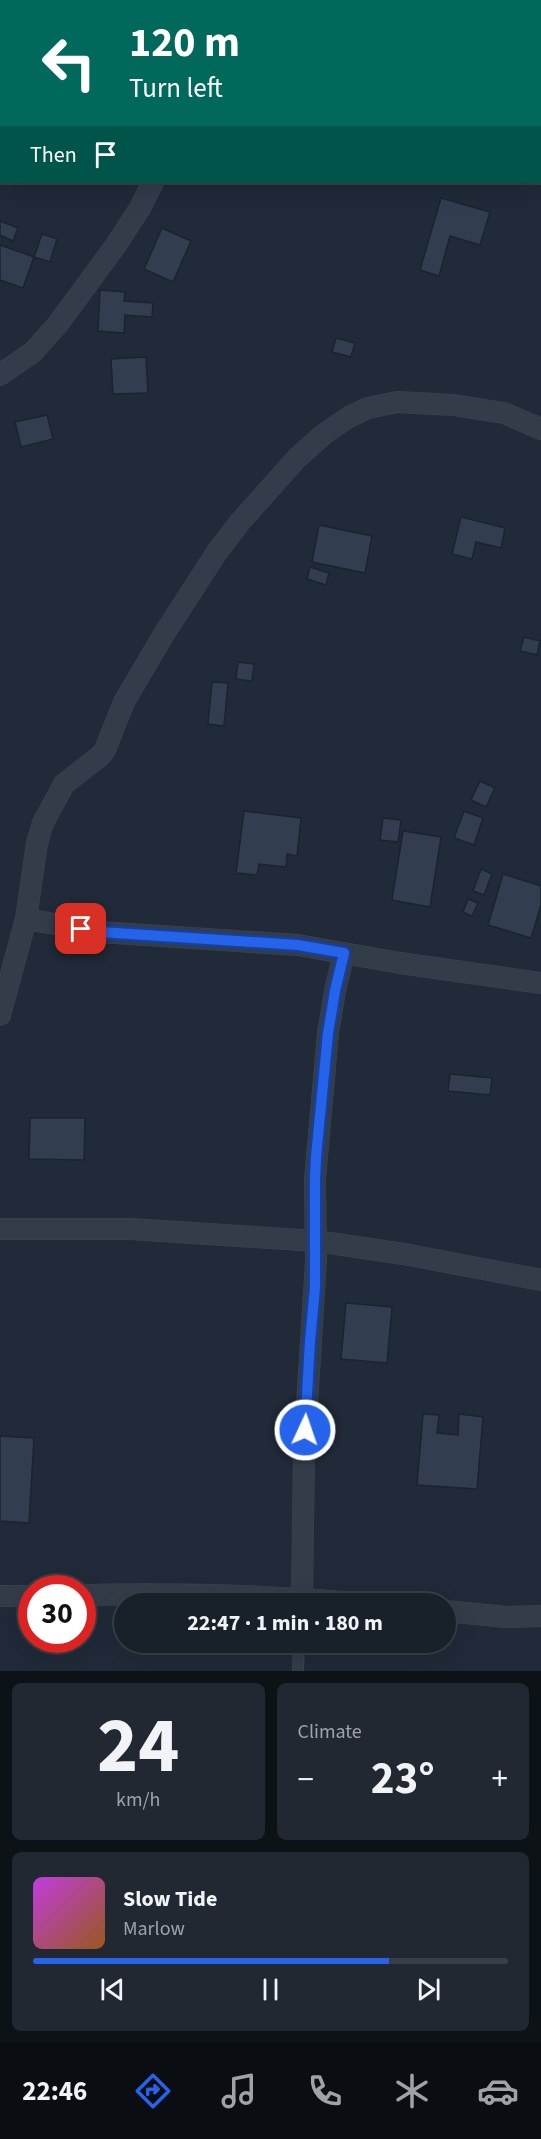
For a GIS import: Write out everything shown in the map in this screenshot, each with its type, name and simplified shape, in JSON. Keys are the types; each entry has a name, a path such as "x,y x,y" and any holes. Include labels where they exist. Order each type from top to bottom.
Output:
{"street":[{"path":"0,375 33,352 58,324 116,245 140,208 152,183"},
{"path":"0,1015 26,919 37,843 52,804 64,784 100,756 124,702 164,633 211,561 240,522 297,458 324,434 349,417 368,408 397,402 453,405 504,413 541,429"},
{"path":"26,919 100,932 298,945 400,963 541,983"},
{"path":"302,1593 304,1452 315,1288 315,1179 322,1091 335,991 344,953"},
{"path":"0,1228 131,1229 316,1241 404,1254 541,1280"},
{"path":"96,1595 114,1594"},
{"path":"0,1596 18,1596"},
{"path":"456,1612 506,1617 541,1616"}],"lane":[{"path":"298,1671 299,1653"}],"building":[{"path":"441,198 490,212 480,245 450,236 439,276 420,270"},
{"path":"0,221 18,228 13,241 0,235"},
{"path":"162,228 191,241 173,282 144,269"},
{"path":"42,234 57,239 50,262 34,257"},
{"path":"0,245 34,257 23,288 0,280"},
{"path":"100,290 125,292 124,301 153,303 152,317 125,315 124,333 98,331"},
{"path":"336,338 355,343 351,357 332,352"},
{"path":"146,357 148,393 113,394 111,359"},
{"path":"47,415 53,439 21,447 15,422"},
{"path":"461,517 505,528 501,548 476,542 472,559 452,554"},
{"path":"319,525 372,536 365,573 312,562"},
{"path":"310,567 329,573 326,585 307,579"},
{"path":"524,637 540,641 537,655 520,651"},
{"path":"238,662 254,664 252,681 236,679"},
{"path":"212,682 228,683 224,726 208,724"},
{"path":"480,781 495,788 486,807 471,800"},
{"path":"244,811 301,818 297,856 287,854 286,867 259,864 257,875 236,873"},
{"path":"464,811 483,818 474,845 454,838"},
{"path":"383,818 401,820 398,842 380,840"},
{"path":"403,831 441,837 430,907 392,900"},
{"path":"481,869 492,874 484,895 473,891"},
{"path":"503,874 541,886 541,905 531,938 488,925"},
{"path":"468,899 478,903 472,916 463,912"},
{"path":"450,1074 492,1078 490,1095 448,1091"},
{"path":"30,1118 85,1118 84,1160 29,1159"},
{"path":"346,1303 392,1307 387,1363 341,1359"},
{"path":"423,1414 439,1415 437,1433 458,1435 459,1414 483,1417 477,1489 417,1485"},
{"path":"0,1436 34,1438 29,1523 0,1521"}],"route":[{"path":"81,929 298,945 344,953 328,1033 316,1157 315,1288 305,1430"}]}
